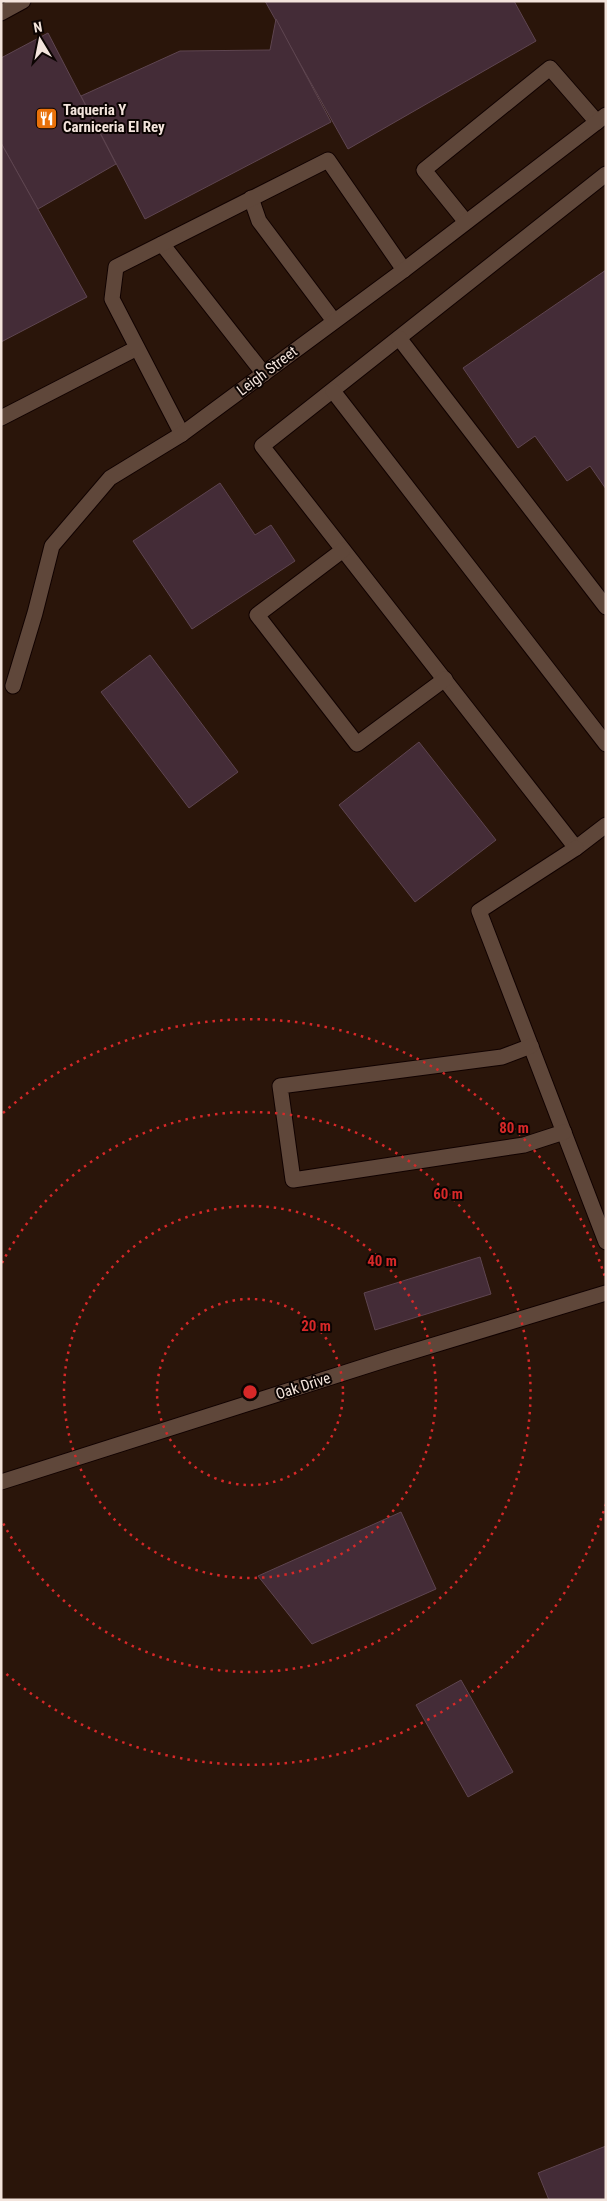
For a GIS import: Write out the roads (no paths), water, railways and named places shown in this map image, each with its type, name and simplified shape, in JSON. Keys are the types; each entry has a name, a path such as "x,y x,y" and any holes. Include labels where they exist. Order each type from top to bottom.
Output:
{"street":[{"path":"3,8 23,1"},
{"path":"466,222 424,170 550,68 602,118"},
{"name":"Leigh Street","path":"13,686 36,613 52,546 110,478 182,434 264,374 404,270 602,118"},
{"path":"182,434 112,299 116,267 328,160 404,270"},
{"path":"576,848 262,446 606,174"},
{"path":"251,198 259,221 334,321"},
{"path":"162,244 264,374"},
{"path":"399,338 606,607"},
{"path":"1,418 137,348"},
{"path":"333,391 606,744"},
{"path":"344,550 257,615 357,744 444,679"},
{"path":"606,825 576,848 479,911 606,1242"},
{"path":"531,1046 502,1057 280,1086 293,1180 524,1145 564,1132"},
{"name":"Oak Drive","path":"1,1482 391,1358 606,1293"}],"place":[{"name":"Taqueria Y Carniceria El Rey","path":"47,119"}]}
